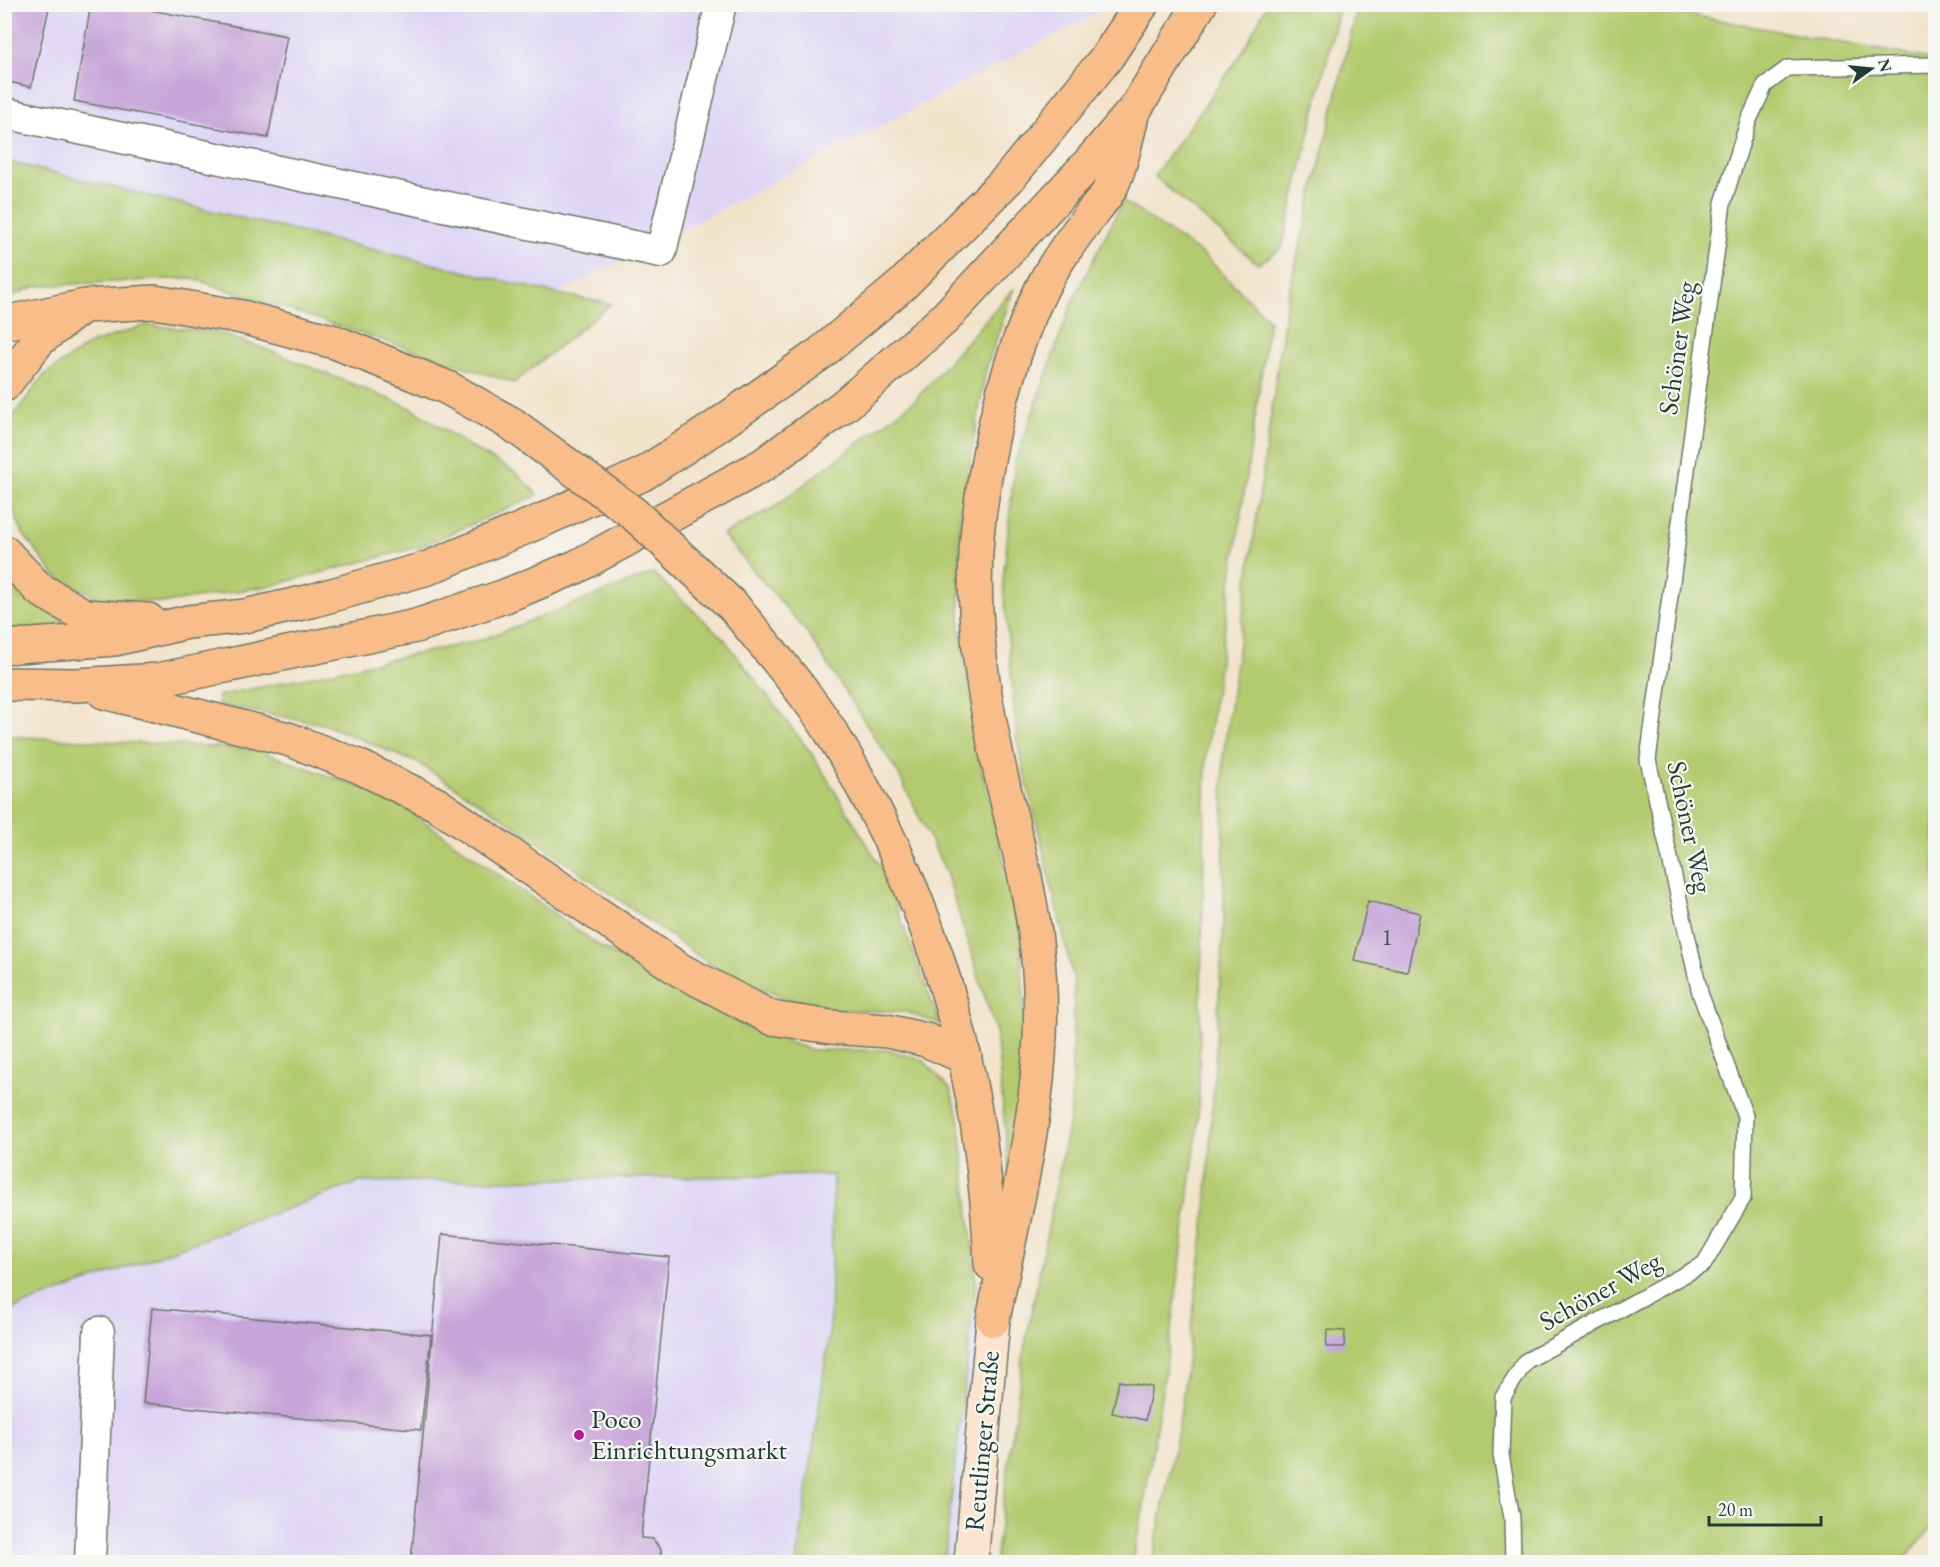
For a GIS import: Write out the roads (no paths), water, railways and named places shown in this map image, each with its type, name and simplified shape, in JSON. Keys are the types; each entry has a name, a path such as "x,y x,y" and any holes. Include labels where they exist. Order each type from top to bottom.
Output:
{"main road":[{"path":"4,647 115,639 188,622 245,616 311,601 428,568 543,520 643,474 821,354 902,285 1009,178 1107,57 1142,4"},
{"path":"4,684 77,685 158,680 313,650 416,626 506,596 576,567 668,519 763,465 845,405 944,319 1090,162 1135,108 1200,4"},
{"path":"993,1320 1037,1096 1041,1050 1041,997 1030,898 991,725 979,647 976,580 979,521 990,446 1006,383 1023,330 1060,254 1111,187 1135,108"},
{"path":"4,323 85,306 154,302 242,317 335,342 448,388 512,424 633,513 734,607 828,727 885,827 938,954 965,1056 978,1122 989,1220 993,1320"},
{"path":"4,385 39,340 85,306"},
{"path":"4,552 39,589 85,616 188,622"},
{"path":"77,685 288,739 358,766 436,804 680,970 772,1018 831,1027 887,1031 926,1040 965,1056"},
{"name":"Reutlinger Straße","path":"971,1563 993,1320"}],"street":[{"path":"4,113 661,252 721,4"},
{"path":"90,1563 99,1332"}],"lane":[{"name":"Schöner Weg","path":"1513,1563 1512,1518 1501,1455 1503,1397 1526,1360 1704,1264 1743,1198 1745,1116 1700,993 1648,760 1723,203 1748,122 1765,85 1788,68 1935,65"}],"place":[{"name":"Poco Einrichtungsmarkt","path":"579,1435"}]}
